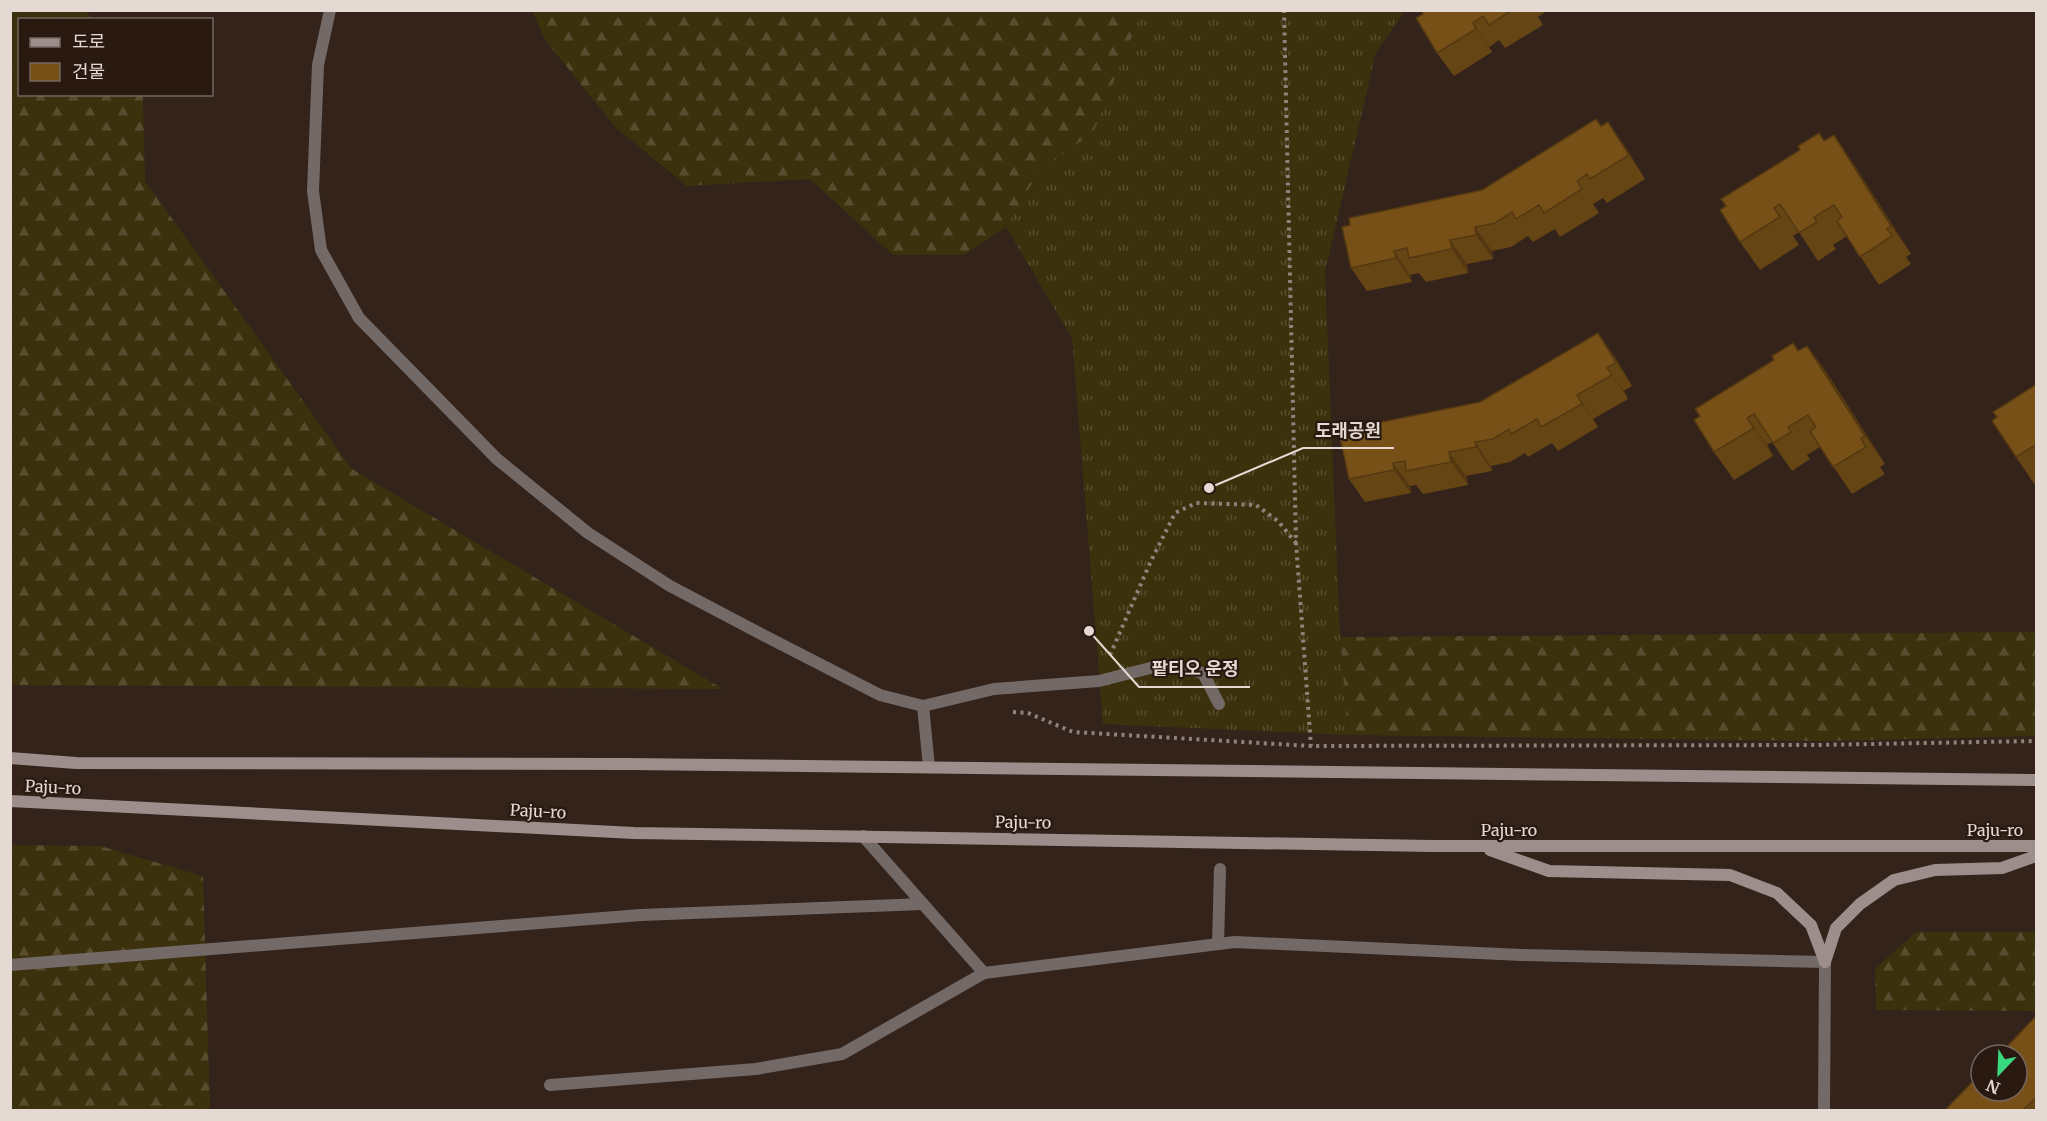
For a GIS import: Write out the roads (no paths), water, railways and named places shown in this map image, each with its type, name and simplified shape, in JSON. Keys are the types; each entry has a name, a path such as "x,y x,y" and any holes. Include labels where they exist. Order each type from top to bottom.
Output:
{"main road":[{"name":"Paju-ro","path":"10,758 87,763 929,767 2037,780"},
{"name":"Paju-ro","path":"10,801 634,832 1480,846 2037,846"},
{"path":"1480,846 1549,871 1730,875 1777,893 1786,901 1811,925 1825,962"},
{"path":"1825,962 1836,928 1860,904 1894,880 1935,870 2002,868 2037,856"}],"street":[{"path":"330,10 318,65 312,190 321,250 359,318 497,459 588,533 670,586 880,695 923,706 994,689 1099,681 1166,664 1203,673 1219,704"},
{"path":"923,706 929,767"},
{"path":"863,836 984,973"},
{"path":"1218,944 1220,869"},
{"path":"10,965 641,915 923,904"},
{"path":"550,1085 756,1069 842,1054 984,973 1235,942 1522,955 1825,962 1824,1110"}],"place":[{"name":"도래공원","path":"1209,488"},
{"name":"팥티오 운정","path":"1089,631"}]}
